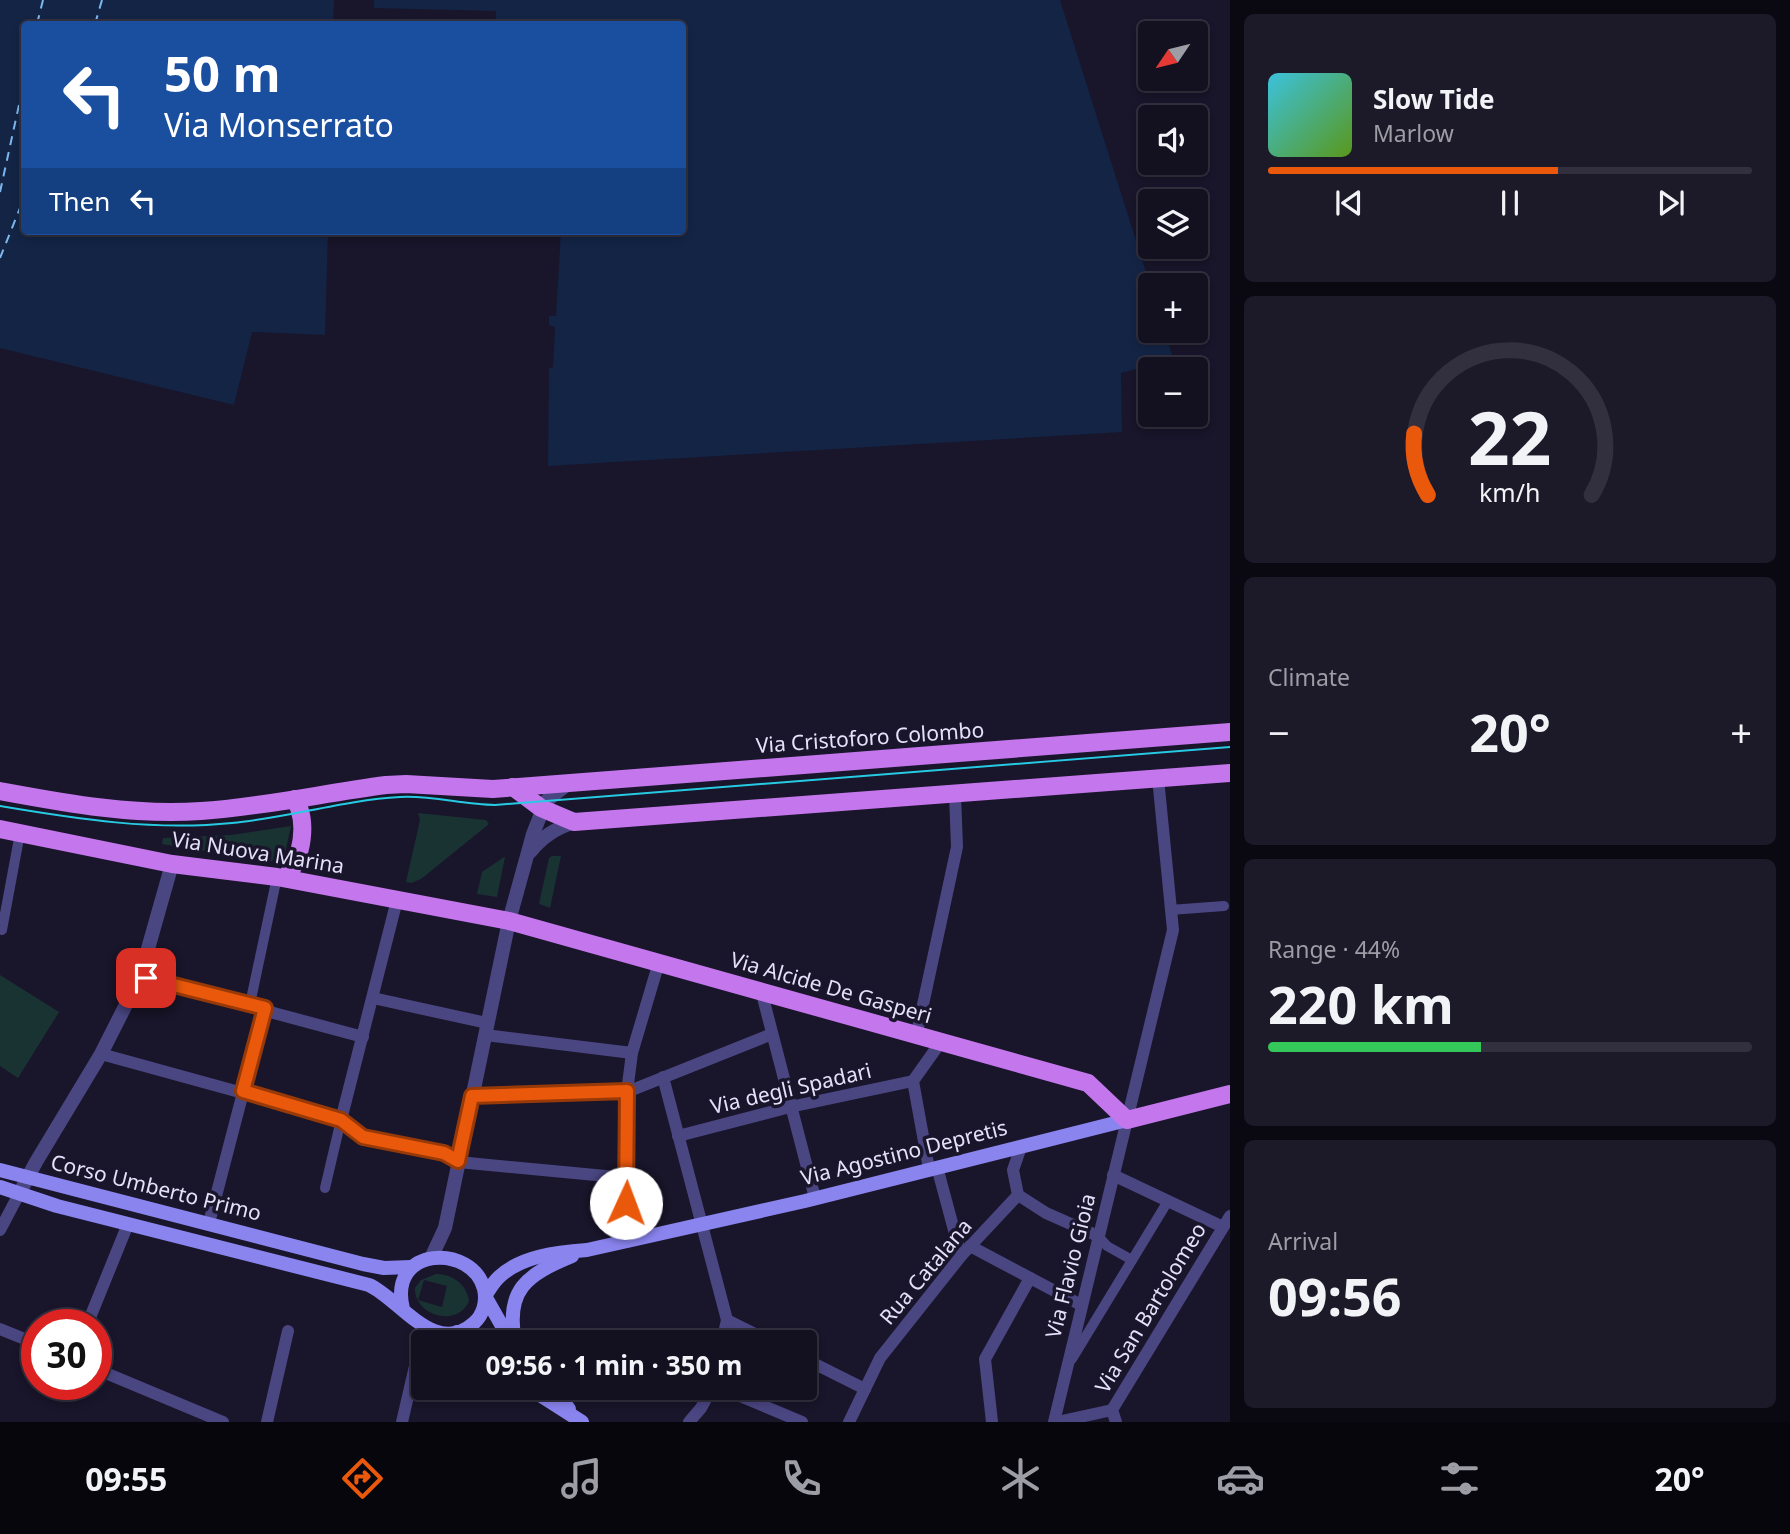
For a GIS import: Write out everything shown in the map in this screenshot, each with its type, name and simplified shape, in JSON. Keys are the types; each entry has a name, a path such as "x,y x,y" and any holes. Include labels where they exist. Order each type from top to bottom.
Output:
{"main road":[{"name":"Via Cristoforo Colombo","path":"513,787 1230,732"},
{"path":"513,787 541,808 574,822 1230,773"},
{"name":"Via Nuova Marina","path":"0,790 92,806 183,812 406,784 473,789 513,787"},
{"path":"281,877 294,865 302,834 301,813 295,799"},
{"name":"Via Nuova Marina","path":"0,829 172,864 281,877 509,921"},
{"name":"Via Alcide De Gasperi","path":"509,921 1088,1083 1127,1121"},
{"name":"Via Agostino Depretis","path":"587,1250 815,1198 1230,1094"},
{"name":"Corso Umberto Primo","path":"0,1170 363,1264 384,1268 411,1267"},
{"name":"Corso Umberto Primo","path":"0,1187 128,1224 369,1284 381,1290 403,1309"},
{"path":"463,1330 481,1315 485,1296 499,1277 531,1259 587,1250"},
{"path":"512,1330 511,1312 514,1301 526,1282 549,1267 587,1250"},
{"path":"439,1330 422,1326 403,1309 400,1287 403,1276 411,1267 431,1258 441,1257 463,1264 478,1277 485,1296 506,1330"},
{"path":"549,1400 578,1418"},
{"path":"563,1400 578,1418"}],"street":[{"name":"Via Flavio Gioia","path":"1056,1422 1065,1371 1173,930 1158,778"},
{"path":"431,1258 445,1228 509,921 541,808 553,794 571,782"},
{"path":"916,1037 957,847 955,795"},
{"path":"527,857 550,832 574,822"},
{"path":"2,930 20,833"},
{"path":"0,1230 27,1177 101,1054 141,977 172,864"},
{"path":"250,1004 281,877"},
{"path":"325,1188 397,900"},
{"path":"1170,909 1224,906"},
{"path":"627,1242 627,1091 632,1054 659,961"},
{"path":"141,977 265,1008 363,1037"},
{"path":"761,990 815,1198"},
{"path":"373,998 486,1029 632,1054"},
{"path":"209,1223 265,1008"},
{"path":"472,1096 627,1091 772,1034"},
{"path":"940,1043 914,1081 933,1168 961,1256"},
{"path":"101,1054 341,1120 363,1137 444,1153 458,1161 627,1178"},
{"path":"663,1077 727,1320 725,1330"},
{"name":"Via degli Spadari","path":"678,1136 790,1107 914,1081"},
{"path":"1021,1147 1013,1170 1018,1195 1046,1213 1098,1236 1107,1246 1132,1260"},
{"path":"1113,1175 1168,1200 1227,1222"},
{"name":"Rua Catalana","path":"849,1422 880,1358 961,1256 1018,1195"},
{"path":"1065,1371 1168,1200"},
{"name":"Via San Bartolomeo","path":"1114,1416 1227,1222"},
{"path":"93,1309 128,1224"},
{"path":"970,1246 1081,1305"},
{"path":"992,1422 985,1359 1030,1278"},
{"path":"727,1320 747,1330"},
{"path":"0,1329 21,1338"},
{"path":"267,1422 288,1331"},
{"path":"817,1365 865,1389"},
{"path":"112,1377 197,1417 223,1422"},
{"path":"402,1422 411,1383"},
{"path":"689,1422 705,1400"},
{"path":"750,1400 802,1422"},
{"path":"1056,1422 1114,1416"}],"green space":[{"path":"418,813 486,820 489,824 421,879 411,883 406,882 420,820"},
{"path":"291,826 285,853 270,862 162,844 163,838 231,835"},
{"path":"561,856 550,908 539,904 549,858"},
{"path":"504,857 497,897 477,894 482,872"},
{"path":"0,975 59,1012 18,1078 0,1066"},
{"path":"436,1274 453,1278 462,1285 469,1301 456,1314 447,1316 429,1312 421,1306 417,1298 415,1288 421,1280","holes":["424,1280 447,1286 442,1307 418,1300"]}],"water":[{"path":"0,0 334,0 333,21 21,21 21,235 328,235 325,335 252,332 234,405 0,348"},
{"path":"374,0 1060,0 1138,247 1138,259 1142,259 1146,273 1138,273 1138,343 1168,343 1172,357 1138,357 1138,368 1121,373 1122,432 548,466 549,368 553,367 555,327 549,325 549,316 556,316 561,235 686,235 686,21 496,21 496,11 374,8"}],"ferry route":[{"path":"38,21 43,0"},
{"path":"96,21 102,0"},
{"path":"0,192 21,96"},
{"path":"0,258 21,206"}],"tram line":[{"path":"0,806 145,825 203,825 253,821 400,797 495,805 1230,747"}],"route":[{"path":"146,978 265,1008 243,1091 341,1120 363,1137 444,1153 458,1161 472,1096 627,1091 626,1203"}]}
